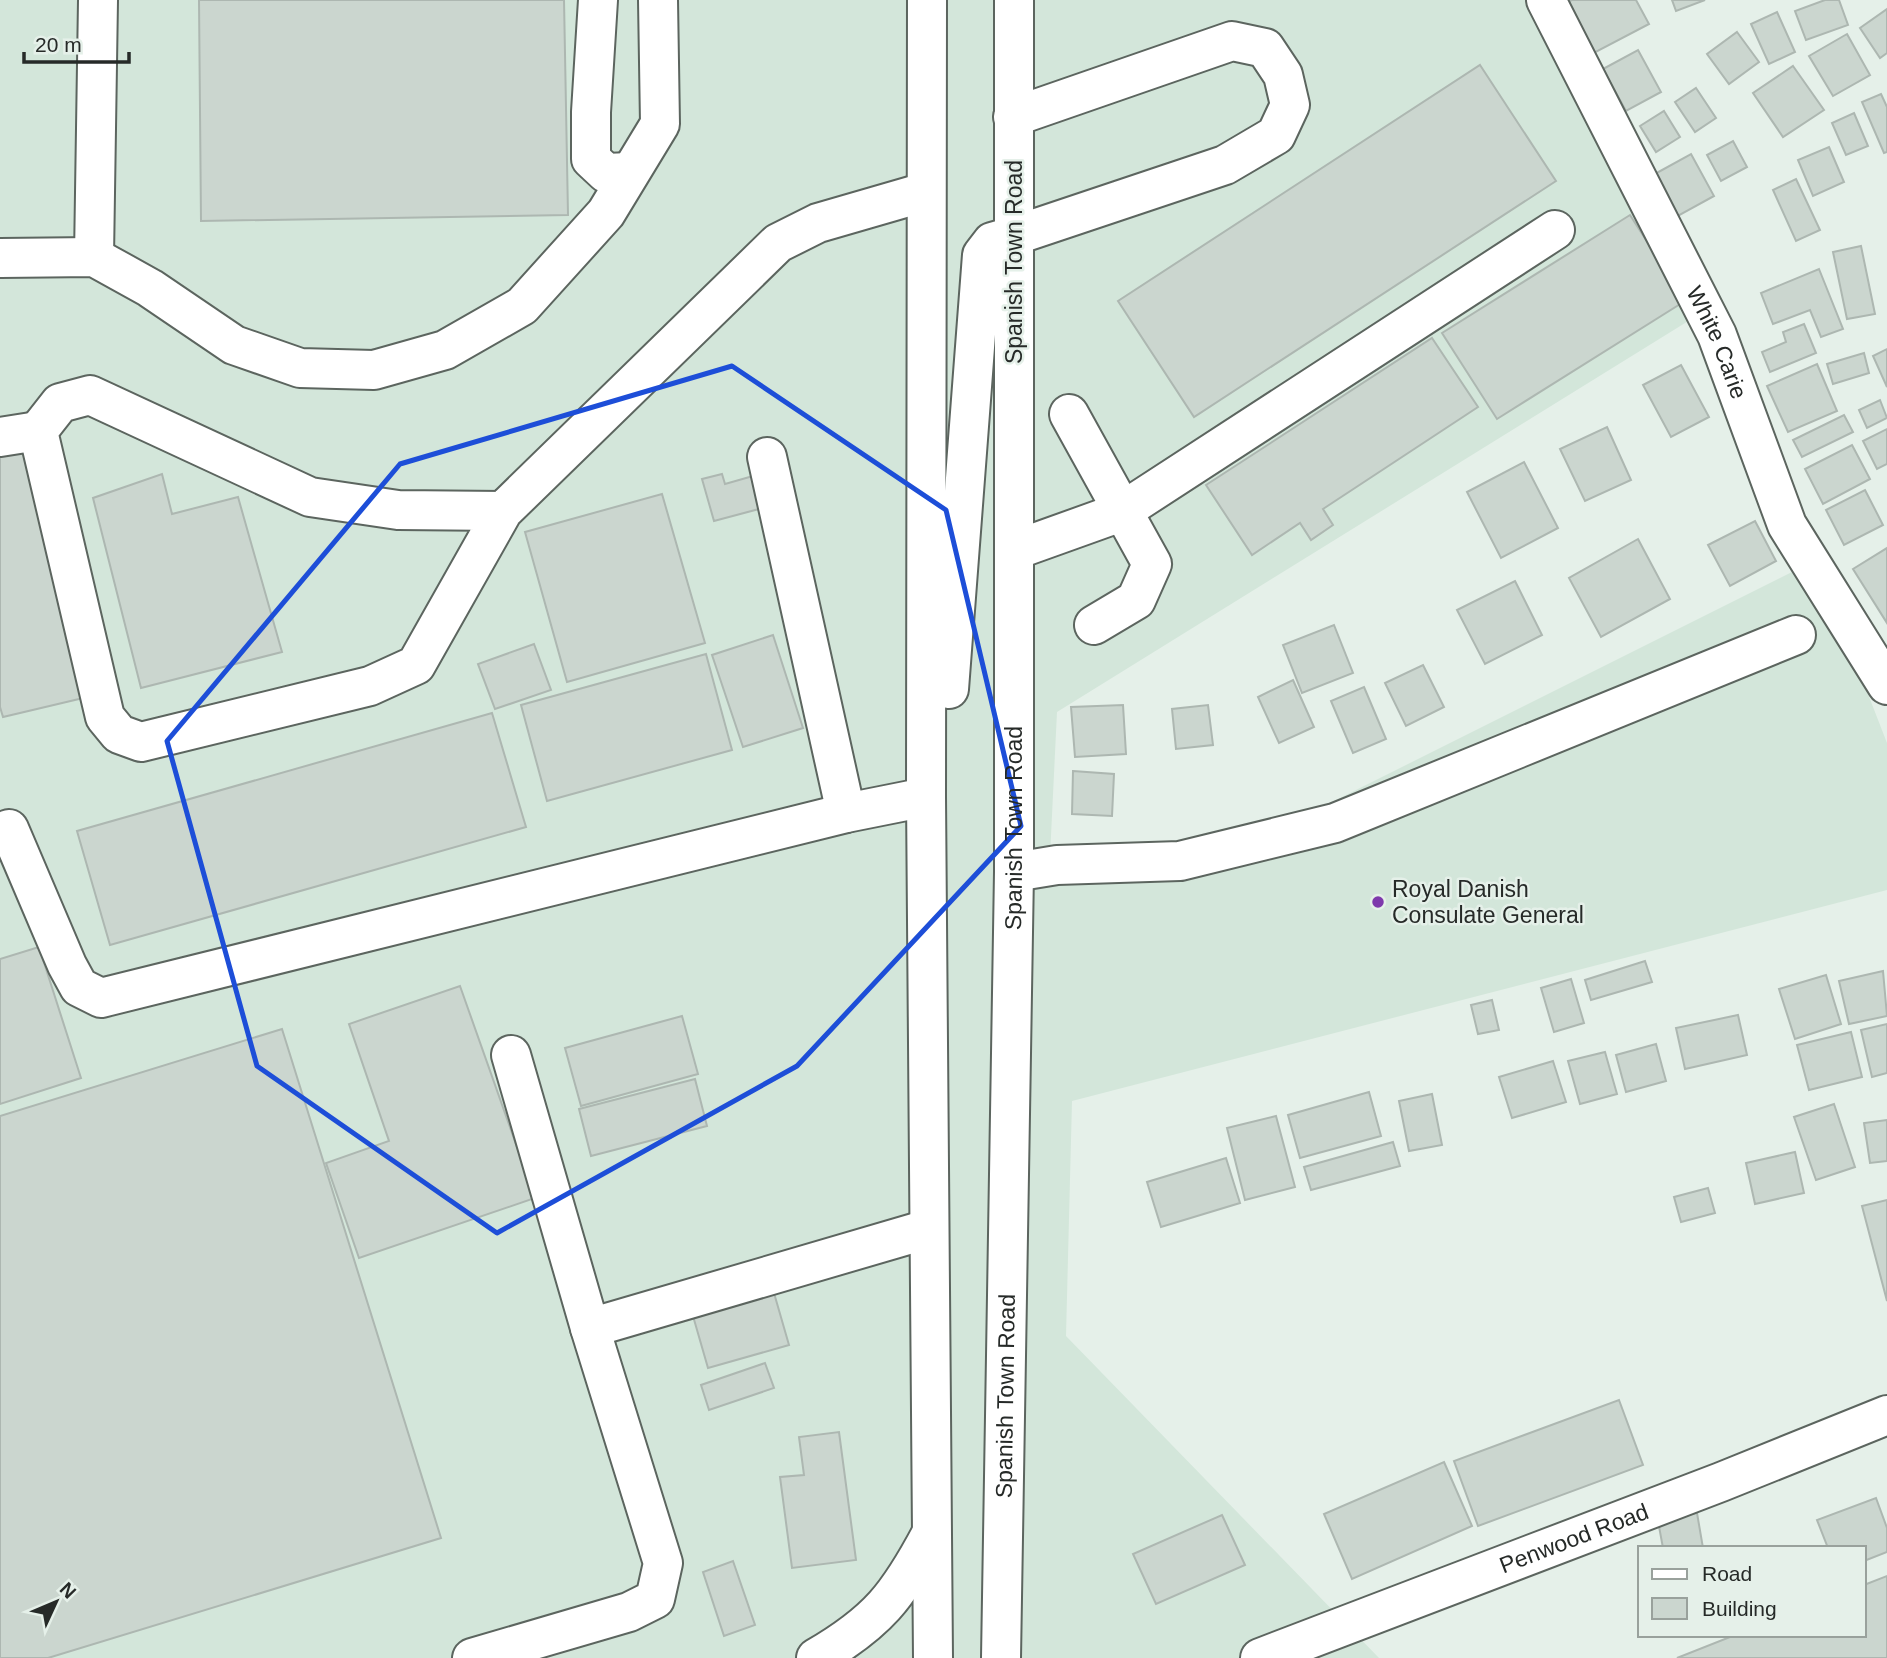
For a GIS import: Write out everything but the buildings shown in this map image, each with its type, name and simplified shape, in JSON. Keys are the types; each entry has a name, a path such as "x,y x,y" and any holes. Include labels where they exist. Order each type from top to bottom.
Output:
{"main road":[{"path":"94,257 98,0"},
{"path":"598,0 591,159 606,173 631,172"},
{"path":"0,258 94,257 150,288 234,345 300,368 374,370 445,350 522,306 606,213 631,172 660,124 658,0"},
{"path":"927,0 926,797 933,1658"},
{"name":"Spanish Town Road","path":"1001,1658 1014,872 1014,0"},
{"name":"White Carie","path":"1546,0 1717,335 1787,525 1887,685"},
{"path":"9,829 67,965 79,986 101,998 846,813 926,797 944,773 960,516 982,256 992,242 1225,165 1276,135 1290,105 1283,75 1265,48 1232,41 1013,117"},
{"path":"38,431 105,717 119,734 141,742 370,686 416,665 503,511 778,243 818,223 925,192"},
{"path":"1015,551 1121,512 1555,230"},
{"path":"0,437 38,431 60,403 90,395 310,497 398,510 503,511"},
{"path":"1069,414 1152,564 1136,600 1094,625"},
{"path":"768,457 846,813"},
{"path":"1014,872 1057,865 1180,861 1335,823 1796,635"},
{"path":"472,1658 629,1612 655,1599 663,1563 590,1328 511,1055"},
{"path":"590,1328 928,1229"},
{"name":"Penwood Road","path":"1260,1658 1721,1482 1887,1415"},
{"path":"816,1658 849,1639 881,1612 904,1585 934,1529"}],"highlighted area":[{"path":"732,366 946,510 1021,826 797,1066 497,1233 257,1066 167,741 400,464"}],"shaded area":[{"path":"0,0 1527,0 1698,315 1057,712 1049,877 1268,834 1816,560 1887,743 1887,890 1072,1101 1066,1336 1379,1658 0,1658"}],"place":[{"name":"Royal Danish Consulate General","path":"1378,902"}]}
